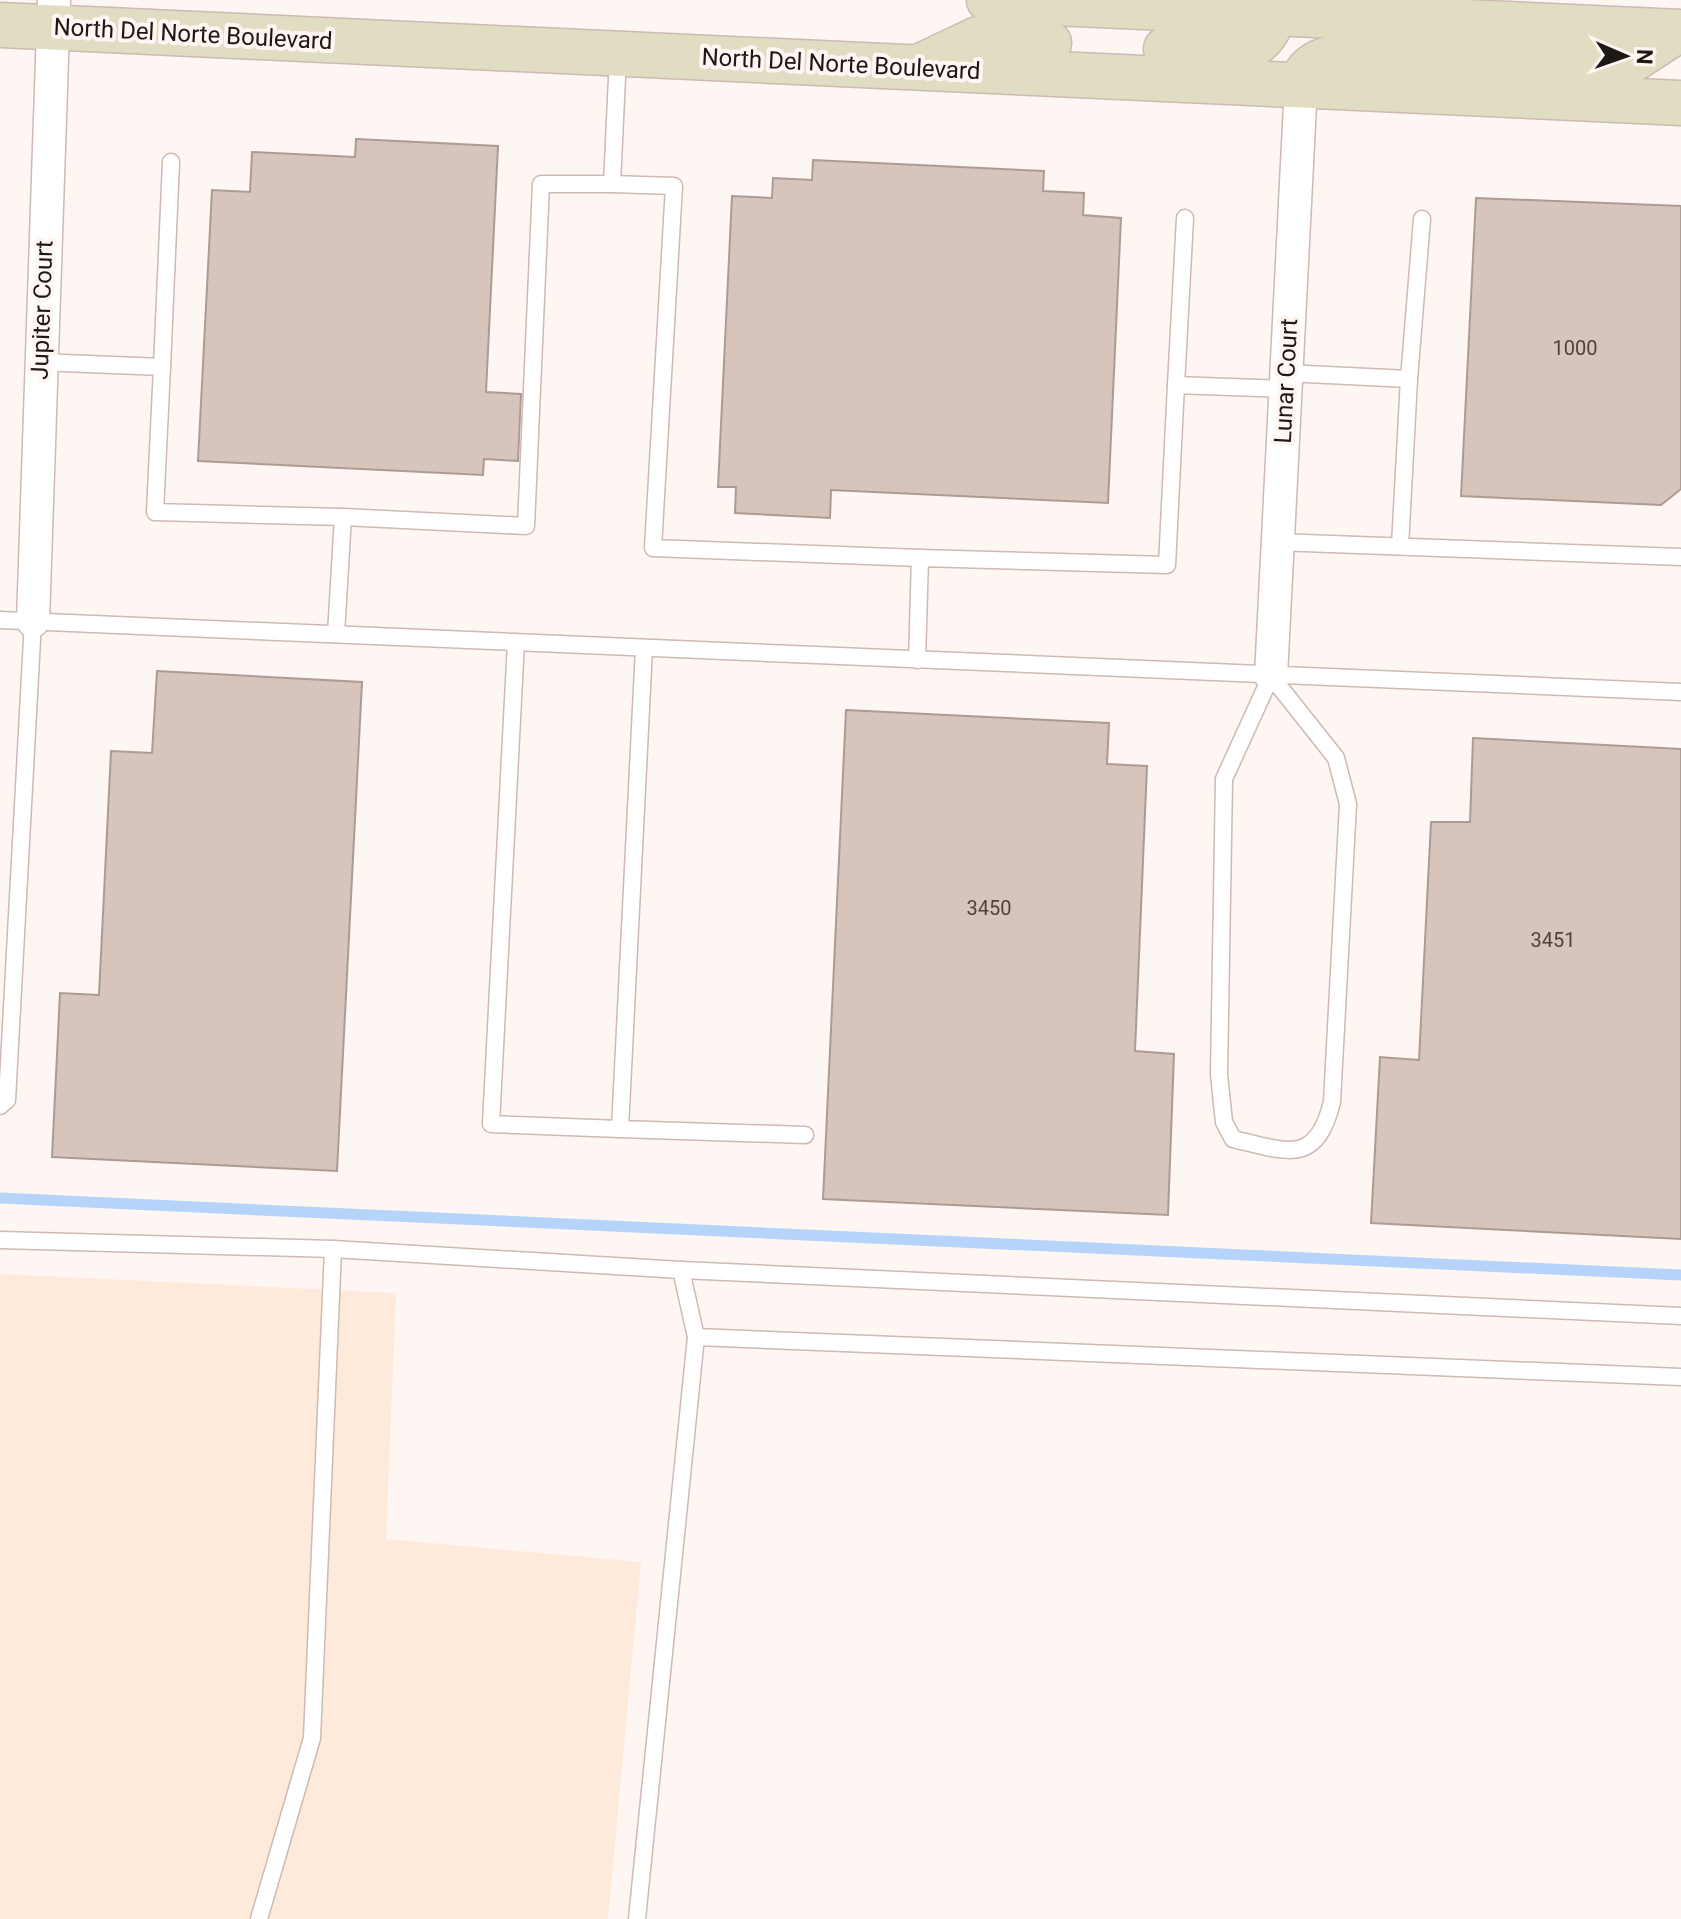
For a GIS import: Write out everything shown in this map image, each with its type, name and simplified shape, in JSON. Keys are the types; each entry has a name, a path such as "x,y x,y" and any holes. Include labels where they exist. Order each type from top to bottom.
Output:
{"street":[{"path":"989,0 1678,32"},
{"path":"918,68 978,39 1243,50 1258,45 1274,13"},
{"name":"North Del Norte Boulevard","path":"0,25 54,14 619,54 1681,103"},
{"name":"Jupiter Court","path":"33,621 39,362 54,14"},
{"path":"1301,85 1304,73 1313,65 1354,53 1629,62 1678,32"},
{"name":"Lunar Court","path":"1271,676 1301,85"}],"lane":[{"path":"612,184 619,54"},
{"path":"171,162 155,512 526,526 541,184 674,186 653,548 1167,565 1185,218"},
{"path":"1400,546 1422,219"},
{"path":"39,362 162,367"},
{"path":"1176,385 1409,379"},
{"path":"336,634 343,517"},
{"path":"1277,542 1681,557"},
{"path":"917,660 920,558"},
{"path":"0,620 1681,692"},
{"path":"0,1106 7,1100 33,621"},
{"path":"516,642 491,1124 805,1135"},
{"path":"620,1129 644,648"},
{"path":"1271,676 1336,758 1348,804 1332,1102 1325,1132 1311,1146 1283,1150 1233,1139 1224,1122 1219,1074 1224,779 1271,676"},
{"path":"0,1240 333,1249 1181,1296 1681,1316"},
{"path":"259,1919 312,1738 333,1249"},
{"path":"637,1919 696,1337 681,1270"},
{"path":"696,1337 1681,1377"}],"shaded area":[{"path":"0,1274 396,1293 386,1539 641,1562 608,1919 0,1919"}],"building":[{"path":"356,139 498,146 486,392 521,394 518,461 484,459 483,475 198,461 212,190 250,192 252,152 355,157"},
{"path":"813,160 1044,171 1043,191 1084,193 1083,215 1121,218 1108,503 831,490 830,518 735,513 736,487 718,487 732,196 772,198 773,178 812,180"},
{"path":"1476,198 1681,206 1681,489 1661,505 1461,496"},
{"path":"157,671 362,682 337,1171 52,1157 60,993 99,995 111,751 152,753"},
{"path":"846,710 1109,723 1107,764 1147,766 1135,1051 1174,1054 1168,1215 823,1199"},
{"path":"1473,738 1681,749 1681,1239 1371,1223 1380,1057 1419,1060 1431,822 1470,822"}],"waterway":[{"path":"0,1198 1681,1275"}]}
